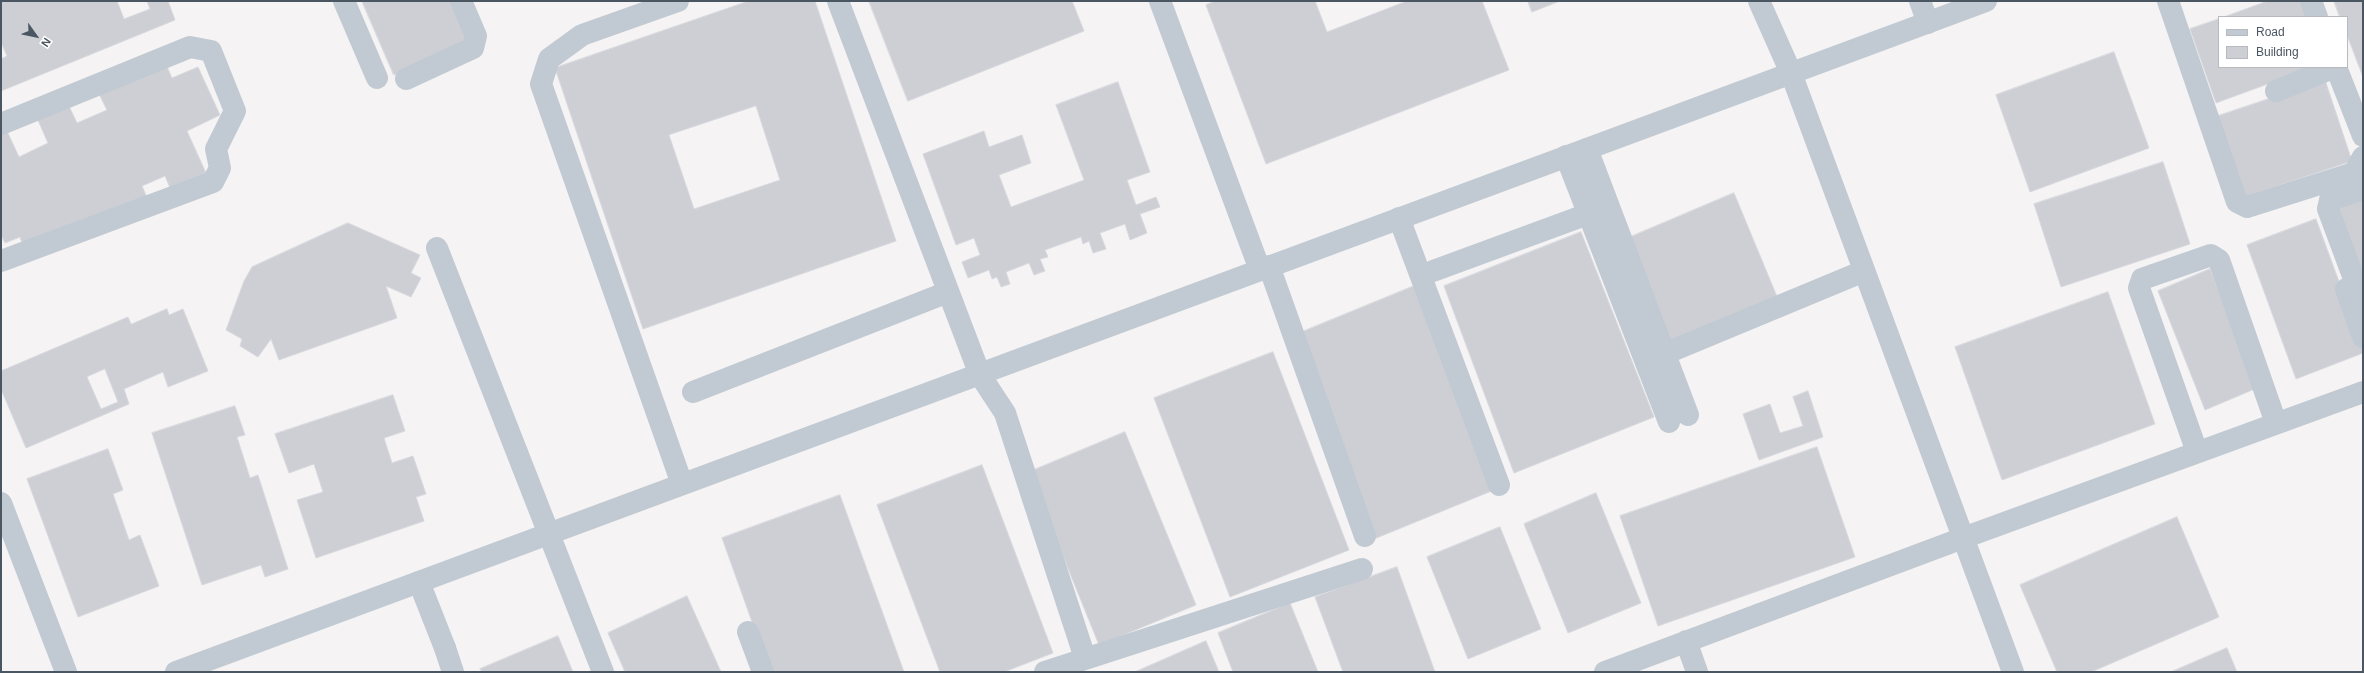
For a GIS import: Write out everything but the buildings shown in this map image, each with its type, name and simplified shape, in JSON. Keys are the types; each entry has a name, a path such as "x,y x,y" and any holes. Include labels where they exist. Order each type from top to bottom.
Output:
{"street":[{"path":"344,1 377,78"},
{"path":"406,79 473,48 476,36 461,1"},
{"path":"678,1 582,34 549,59 541,84 682,484"},
{"path":"838,1 980,375 1005,412 1085,658"},
{"path":"1160,1 1265,268 1365,536"},
{"path":"1759,1 1791,73 2013,672"},
{"path":"1920,1 1928,23"},
{"path":"176,672 980,375 1406,215 1928,23 1961,5 1986,1"},
{"path":"2168,1 2237,202 2247,207 2354,173 2363,157"},
{"path":"2311,1 2317,16"},
{"path":"1,124 190,47 211,51 235,111 216,149 220,168 213,182 1,261"},
{"path":"2276,91 2334,68"},
{"path":"2336,68 2363,136"},
{"path":"1566,156 1588,214 1678,419 1664,354 1587,149"},
{"path":"2363,189 2330,200 2328,209 2363,303"},
{"path":"1433,271 1588,214"},
{"path":"1406,215 1433,271 1504,478 1406,215"},
{"path":"2320,218 2363,337"},
{"path":"437,248 603,672"},
{"path":"2197,452 2139,288 2142,279 2210,255 2219,260 2276,424"},
{"path":"1664,354 1864,271"},
{"path":"693,392 948,292"},
{"path":"1605,672 1963,538 2363,392"},
{"path":"1,503 66,672"},
{"path":"1045,672 1362,569"},
{"path":"419,582 453,672"},
{"path":"748,632 763,672"},
{"path":"1686,641 1697,672"}]}
